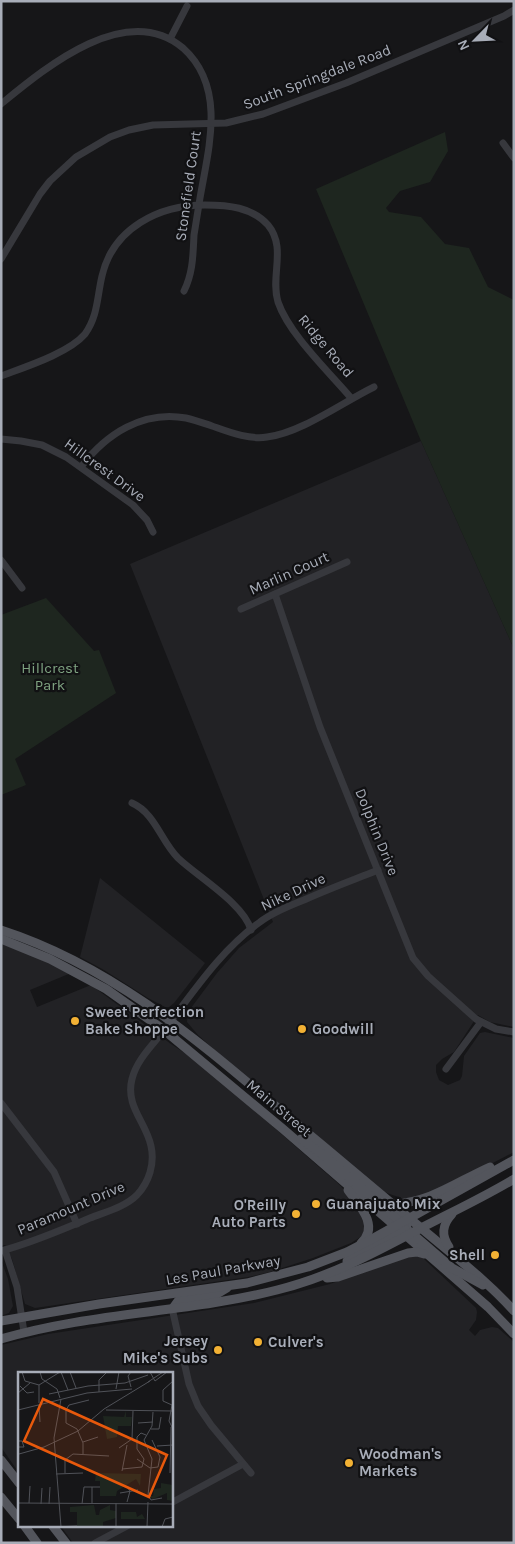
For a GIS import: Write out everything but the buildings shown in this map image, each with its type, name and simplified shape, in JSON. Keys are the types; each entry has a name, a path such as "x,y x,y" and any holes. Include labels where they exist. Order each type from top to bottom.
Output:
{"main road":[{"name":"Main Street","path":"1,930 32,940 65,954 113,982 171,1021 393,1204 405,1228 429,1257 488,1307 514,1334"},
{"name":"Main Street","path":"1,939 50,959 106,989 164,1030 274,1121 338,1178 405,1228 422,1228 498,1294 514,1311"},
{"path":"74,972 86,973 107,985 113,982"},
{"path":"274,1121 322,1154 452,1268 498,1294"},
{"path":"393,1204 415,1201 436,1195 488,1168 514,1159"},
{"name":"Les Paul Parkway","path":"1,1339 24,1332 98,1318 256,1295 319,1278 353,1264 405,1228 514,1159"},
{"path":"338,1178 370,1225 367,1236 354,1248"},
{"name":"Les Paul Parkway","path":"2,1322 99,1304 229,1286 261,1280 308,1267 405,1228 422,1228 514,1179"},
{"path":"453,1254 444,1240 443,1231 446,1222 456,1211"},
{"path":"319,1278 338,1278 412,1252 422,1253 429,1257"},
{"path":"448,1274 461,1280 489,1302 496,1301 498,1294"},
{"path":"172,1308 178,1301 183,1299 218,1294 229,1286"},
{"path":"98,1318 110,1313 158,1306 162,1304 169,1294"},
{"path":"498,1294 498,1306 502,1321"},
{"path":"1,1460 18,1482"},
{"path":"1,1464 12,1474"},
{"path":"1,1497 18,1518"},
{"path":"25,1526 38,1542"},
{"path":"53,1526 66,1543"}],"street":[{"path":"1,104 52,63 91,42 129,31 144,31 170,39 187,6"},
{"name":"South Springdale Road","path":"1,259 45,188 63,168 91,146 128,130 153,125 210,124 244,120 308,98 490,22 514,10"},
{"name":"Stonefield Court","path":"170,39 185,49 200,68 206,81 210,98 209,154 198,205 192,265 188,283 184,290"},
{"path":"503,143 514,158"},
{"name":"Ridge Road","path":"1,376 64,350 74,344 84,334 90,327 97,310 102,274 108,260 118,243 135,226 158,212 198,205 224,206 247,210 259,216 270,227 278,250 275,287 282,312 294,331 351,398"},
{"path":"81,467 95,450 114,433 124,427 149,419 186,418 248,436 266,438 298,427 374,387"},
{"name":"Hillcrest Drive","path":"1,439 21,441 60,453 133,505 147,520 153,532"},
{"path":"1,560 22,588"},
{"name":"Marlin Court","path":"241,610 347,562"},
{"name":"Dolphin Drive","path":"275,594 320,727 413,958 428,976 481,1022 496,1029 514,1032"},
{"path":"132,803 144,809 178,858 244,916 251,930"},
{"name":"Nike Drive","path":"171,1021 222,956 242,936 259,923 278,912 378,870"},
{"name":"Paramount Drive","path":"3,1251 76,1224 132,1199 148,1180 152,1163 152,1149 147,1134 132,1105 130,1086 134,1073 144,1054 171,1021"},
{"path":"446,1069 481,1022"},
{"path":"1,1103 54,1172 76,1224"},
{"path":"3,1251 15,1280 24,1332"},
{"path":"172,1308 192,1394 202,1413 251,1473"},
{"path":"172,1502 243,1464"},
{"path":"95,1543 127,1526"}],"shaded area":[{"path":"421,441 514,649 514,1027 490,1022 478,1015 454,1052 436,1065 436,1072 439,1080 448,1085 460,1080 464,1056 480,1033 485,1032 514,1038 514,1152 449,1186 411,1199 404,1199 384,1192 220,1055 187,1022 188,1012 217,973 239,948 273,922 130,564"},
{"path":"100,878 205,963 169,1007 165,1007 148,998 80,957"},
{"path":"1,944 71,973 30,990 37,1007 91,985 200,1063 341,1186 365,1218 367,1227 362,1236 351,1243 313,1258 248,1277 35,1308 25,1304 12,1259 5,1245 1,1246"},
{"path":"411,1255 419,1256 476,1308 476,1320 469,1330 475,1336 480,1330 492,1327 498,1328 514,1342 514,1543 73,1543 61,1526 172,1526 172,1372 18,1372 18,1472 1,1447 1,1345 48,1334 254,1303 330,1284"},
{"path":"1,1260 8,1279 13,1306 9,1313 1,1316"}],"green space":[{"path":"445,132 448,151 430,182 400,191 386,208 389,212 421,217 445,244 469,248 488,287 514,300 514,649 421,441 316,189"},
{"name":"Hillcrest Park","path":"46,598 94,651 99,650 116,693 15,759 26,785 1,795 1,615"}],"place":[{"name":"Sweet Perfection Bake Shoppe","path":"75,1021"},
{"name":"Goodwill","path":"302,1029"},
{"name":"Guanajuato Mix","path":"316,1204"},
{"name":"O'Reilly Auto Parts","path":"296,1214"},
{"name":"Shell","path":"495,1255"},
{"name":"Culver's","path":"258,1342"},
{"name":"Jersey Mike's Subs","path":"218,1350"},
{"name":"Woodman's Markets","path":"349,1463"}]}
